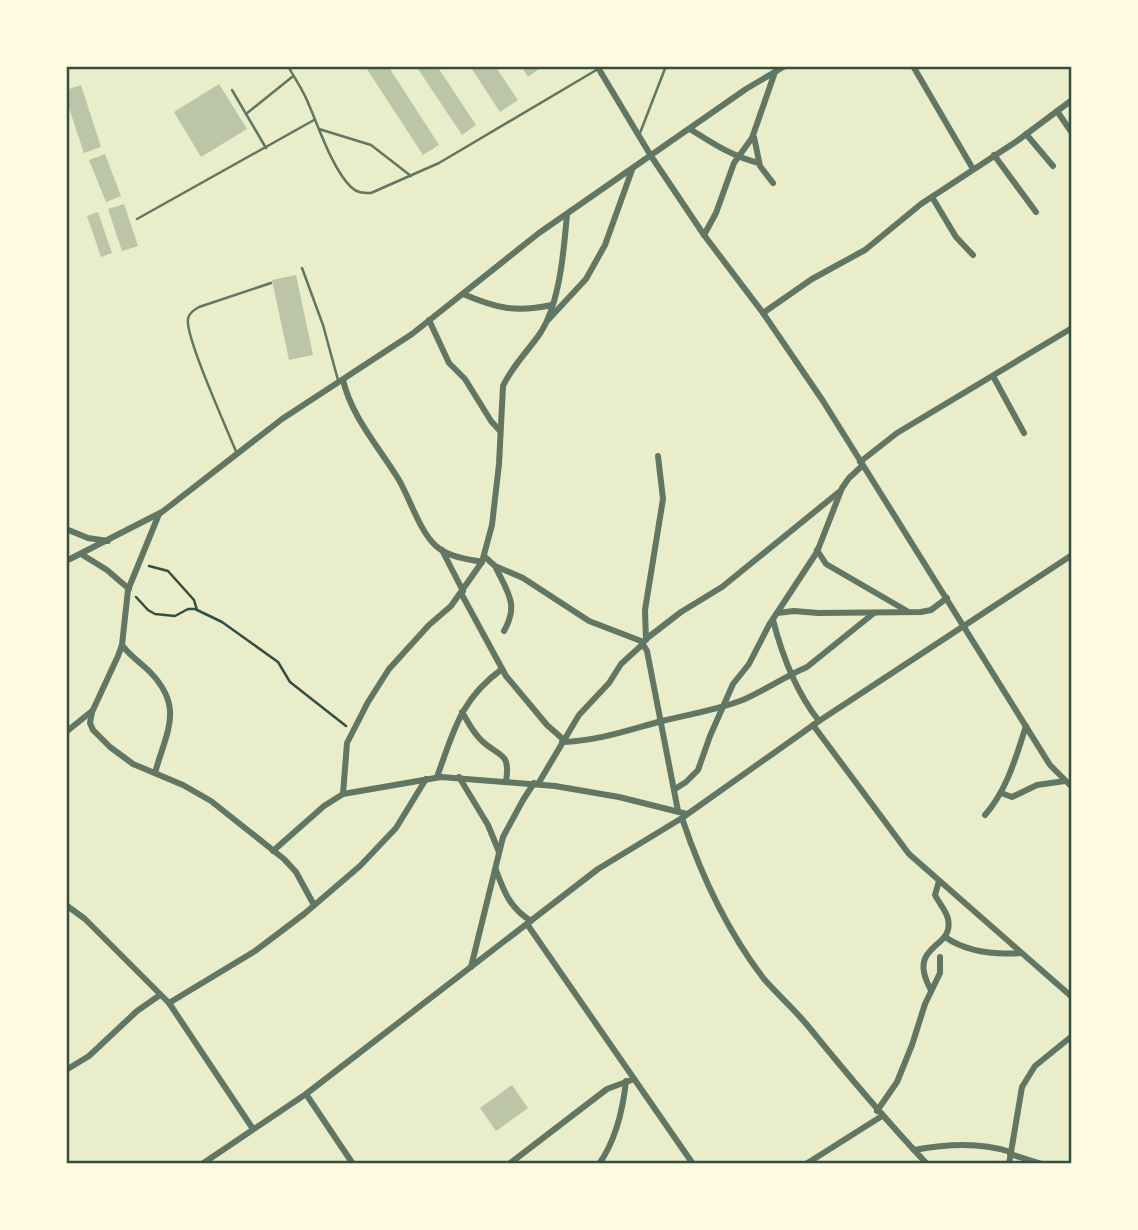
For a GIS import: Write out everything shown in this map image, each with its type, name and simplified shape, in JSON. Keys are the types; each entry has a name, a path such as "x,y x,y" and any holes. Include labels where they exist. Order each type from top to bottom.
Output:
{"street":[{"path":"66,561 159,514 282,419 341,382 429,320 567,214 746,89 785,66"},
{"path":"913,66 973,169"},
{"path":"597,68 704,235 763,313 823,401 1050,765 1072,787"},
{"path":"704,235 738,156 753,135 775,72"},
{"path":"763,313 812,279 865,250 932,197 1072,100"},
{"path":"1058,111 1072,133"},
{"path":"690,129 738,156 759,163"},
{"path":"1026,134 1052,166"},
{"path":"753,135 763,173 774,183"},
{"path":"994,155 1036,212"},
{"path":"343,794 344,760 353,731 368,702 389,669 462,592 483,559 492,525 503,386 545,324 586,279 605,245 632,169"},
{"path":"932,197 956,237 973,255"},
{"path":"545,324 565,246 567,214"},
{"path":"463,294 511,310 552,305"},
{"path":"429,320 449,363 465,379 500,431"},
{"path":"676,789 698,770 733,684 749,664 817,550 841,490 861,464 897,433 1072,328"},
{"path":"993,376 1024,433"},
{"path":"341,382 354,412 398,479 426,534 442,550 502,669 563,741 611,737 723,707 769,688 824,655 874,612"},
{"path":"658,456 663,499 645,611 645,644 676,789 696,863 734,936 766,980 803,1020 880,1114 927,1164"},
{"path":"471,967 503,837 512,818 587,704 609,683 621,664 681,612 722,587 841,490"},
{"path":"159,514 129,589 122,645 92,711 90,723 99,738 133,764 183,785 211,802 273,851 296,872 314,905"},
{"path":"66,529 88,538 108,541"},
{"path":"442,550 460,558 483,559 523,578 589,621 630,635 645,644"},
{"path":"817,550 826,564 909,612"},
{"path":"66,554 78,556 107,569 129,589"},
{"path":"202,1164 306,1094 598,869 1072,555"},
{"path":"495,566 511,602 512,612 503,631"},
{"path":"777,613 909,612 931,610 947,598"},
{"path":"773,620 791,673 816,723 909,854 1072,997"},
{"path":"122,645 152,673 169,698 171,718 155,773"},
{"path":"437,777 462,712 471,696 485,681 502,669"},
{"path":"66,732 92,711"},
{"path":"462,712 482,741 505,758 508,763 506,781"},
{"path":"985,815 1001,793 1026,726"},
{"path":"273,851 324,806 343,794 437,777 536,784 619,797 682,814"},
{"path":"459,777 488,825 499,853"},
{"path":"169,1003 256,951 360,866 396,828 426,779"},
{"path":"1001,793 1012,797 1037,785 1065,781"},
{"path":"496,870 509,902 529,922 693,1164"},
{"path":"931,990 924,975 923,962 931,949 946,937 948,917 935,895 939,881"},
{"path":"66,905 85,919 169,1003 253,1129"},
{"path":"946,937 964,947 977,950 1001,954 1021,953"},
{"path":"806,1164 880,1114 897,1082 931,990 940,973 940,957"},
{"path":"66,1070 89,1056 137,1011 160,995"},
{"path":"1009,1164 1022,1087 1035,1066 1072,1036"},
{"path":"509,1164 607,1089 634,1079"},
{"path":"599,1164 607,1153 615,1130 626,1081"},
{"path":"306,1094 354,1164"},
{"path":"914,1150 963,1144 999,1148 1042,1164"}],"lane":[{"path":"288,66 346,181 360,193 371,193 439,163 597,68"},
{"path":"639,135 666,66"},
{"path":"246,114 293,76"},
{"path":"232,90 266,148"},
{"path":"137,219 315,119"},
{"path":"319,129 371,145 412,176"},
{"path":"302,268 341,382"},
{"path":"237,454 192,341 188,318 199,307 271,283"}],"path":[{"path":"141,559 149,566 168,571 194,600 197,610"},
{"path":"129,589 155,614 175,616 188,609 197,610 222,622 278,662 290,682 353,731"}],"building":[{"path":"365,66 388,66 439,145 423,155"},
{"path":"416,66 437,66 476,125 462,135"},
{"path":"470,66 495,66 518,100 500,112"},
{"path":"521,66 543,66 528,77"},
{"path":"219,84 247,129 201,157 174,112"},
{"path":"81,85 101,147 84,153 66,99 66,90"},
{"path":"105,154 121,196 106,202 89,160"},
{"path":"124,204 138,246 122,251 108,209"},
{"path":"98,212 112,253 101,257 87,216"},
{"path":"296,275 313,355 289,360 272,280"},
{"path":"512,1085 528,1108 496,1131 480,1108"}]}
